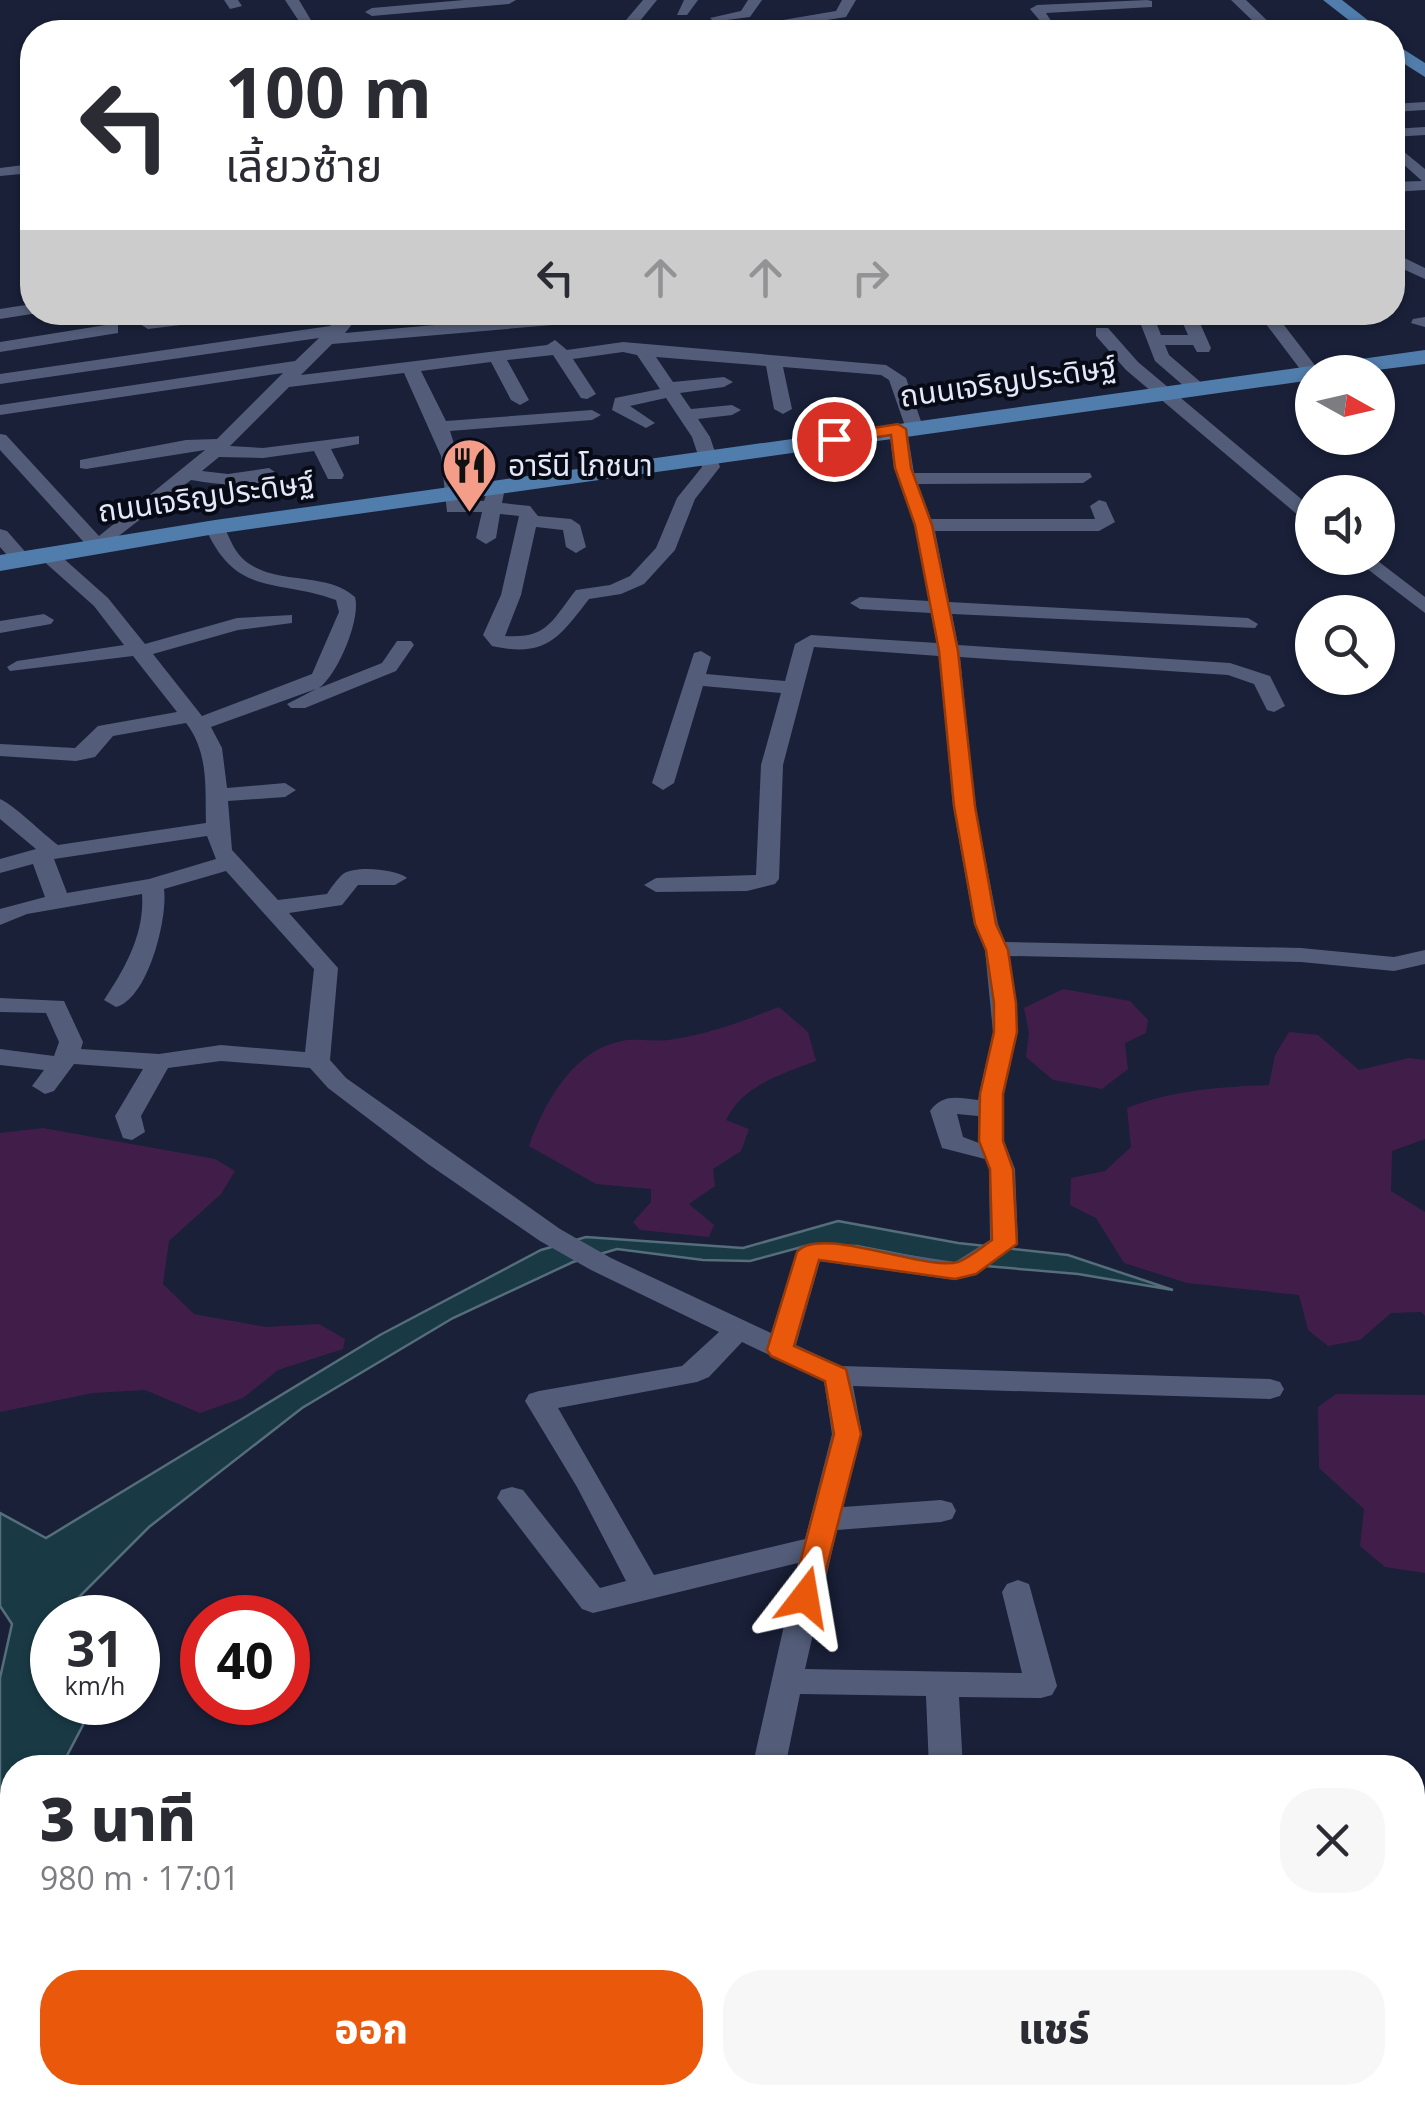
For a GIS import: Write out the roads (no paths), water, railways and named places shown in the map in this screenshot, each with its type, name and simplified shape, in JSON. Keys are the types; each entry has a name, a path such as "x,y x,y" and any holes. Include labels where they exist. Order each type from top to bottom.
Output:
{"main road":[{"path":"1331,0 1358,20"},
{"name":"ถนนเจริญประดิษฐ์","path":"1395,361 1425,357"},
{"name":"ถนนเจริญประดิษฐ์","path":"11,561 215,527 452,511 494,497 710,457 1295,375"}],"street":[{"path":"372,11 508,0"},
{"path":"634,20 650,0"},
{"path":"720,20 745,14 755,0"},
{"path":"804,20 840,14 848,0"},
{"path":"1238,0 1259,20"},
{"path":"1044,20 1037,9 1089,3 1146,2 1159,17"},
{"path":"1089,3 1103,20"},
{"path":"1405,165 1425,181"},
{"path":"0,439 98,546 219,447 342,325"},
{"path":"0,378 334,334 466,325"},
{"path":"542,325 587,394"},
{"path":"1149,325 1162,357 1198,388"},
{"path":"1155,340 1201,344 1192,325"},
{"path":"1275,325 1299,355"},
{"path":"0,346 112,330"},
{"path":"1102,332 1132,366 1295,504"},
{"path":"285,382 496,356 623,347 647,355 886,370 897,378 906,428 908,480 924,525 949,651 964,806 986,924 997,950 1005,1032 991,1141 1002,1169 1004,1244 967,1268 942,1271 831,1252 809,1252 780,1350"},
{"path":"486,538 494,497 527,512 512,595 493,635 499,642 532,645 549,640 583,594 623,588 664,550 686,498 709,471 710,457 647,355"},
{"path":"496,356 520,400"},
{"path":"773,360 783,409"},
{"path":"0,410 303,365"},
{"path":"410,366 440,427 452,511"},
{"path":"646,423 621,410 620,402 724,382"},
{"path":"687,416 732,410"},
{"path":"440,427 480,422 500,426 592,415"},
{"path":"86,464 193,444 263,452 354,440"},
{"path":"320,445 335,476"},
{"path":"188,474 228,480 268,474"},
{"path":"908,480 1082,477"},
{"path":"924,525 1099,525 1106,522 1099,506"},
{"path":"528,522 571,525 576,547"},
{"path":"198,725 311,684 320,677 349,612 346,597 332,590 250,574 235,565 221,546 215,527"},
{"path":"0,535 11,561"},
{"path":"47,554 101,602 212,748 216,828 222,850 326,968 317,1061"},
{"path":"1385,575 1425,607"},
{"path":"860,603 1248,624"},
{"path":"17,667 140,650 237,624 284,619"},
{"path":"0,627 44,620"},
{"path":"656,885 747,884 767,879 772,765 805,644 811,641 1247,672 1263,680 1274,706"},
{"path":"0,750 83,754 106,731 198,725 379,672 394,663 404,645"},
{"path":"663,783 698,668 792,688"},
{"path":"215,795 285,790"},
{"path":"0,806 47,854 58,901"},
{"path":"0,866 47,854 216,828"},
{"path":"0,918 21,908 152,885 231,862"},
{"path":"272,908 334,900 352,878 396,878"},
{"path":"116,1000 131,978 153,918 156,906 152,885"},
{"path":"997,950 1023,946 1302,955 1394,964 1425,957"},
{"path":"0,1005 54,1006 70,1042 64,1060 45,1086"},
{"path":"0,1057 158,1062 221,1053 317,1061 337,1082 437,1158 550,1234 602,1264 837,1376 1270,1389"},
{"path":"132,1132 128,1116 158,1062"},
{"path":"992,1110 949,1104 944,1122 951,1142 976,1151 996,1152"},
{"path":"644,1588 590,1484 539,1402 688,1375 698,1370 738,1328"},
{"path":"771,1755 847,1434 837,1376"},
{"path":"512,1498 593,1601 821,1534 882,1512 940,1511"},
{"path":"788,1680 1042,1686 1018,1592"},
{"path":"942,1685 945,1755"}],"water":[{"path":"838,1221 958,1243 1068,1255 1173,1290 1078,1274 939,1262 857,1246 809,1245 750,1261 703,1260 617,1249 573,1262 453,1318 302,1408 149,1527 81,1595 30,1595 30,1725 83,1725 67,1755 0,1755 0,1678 12,1624 0,1606 0,1513 46,1538 380,1335 541,1250 586,1237 743,1248"}],"place":[{"name":"อารีนี โภชนา","path":"469,515"}]}
